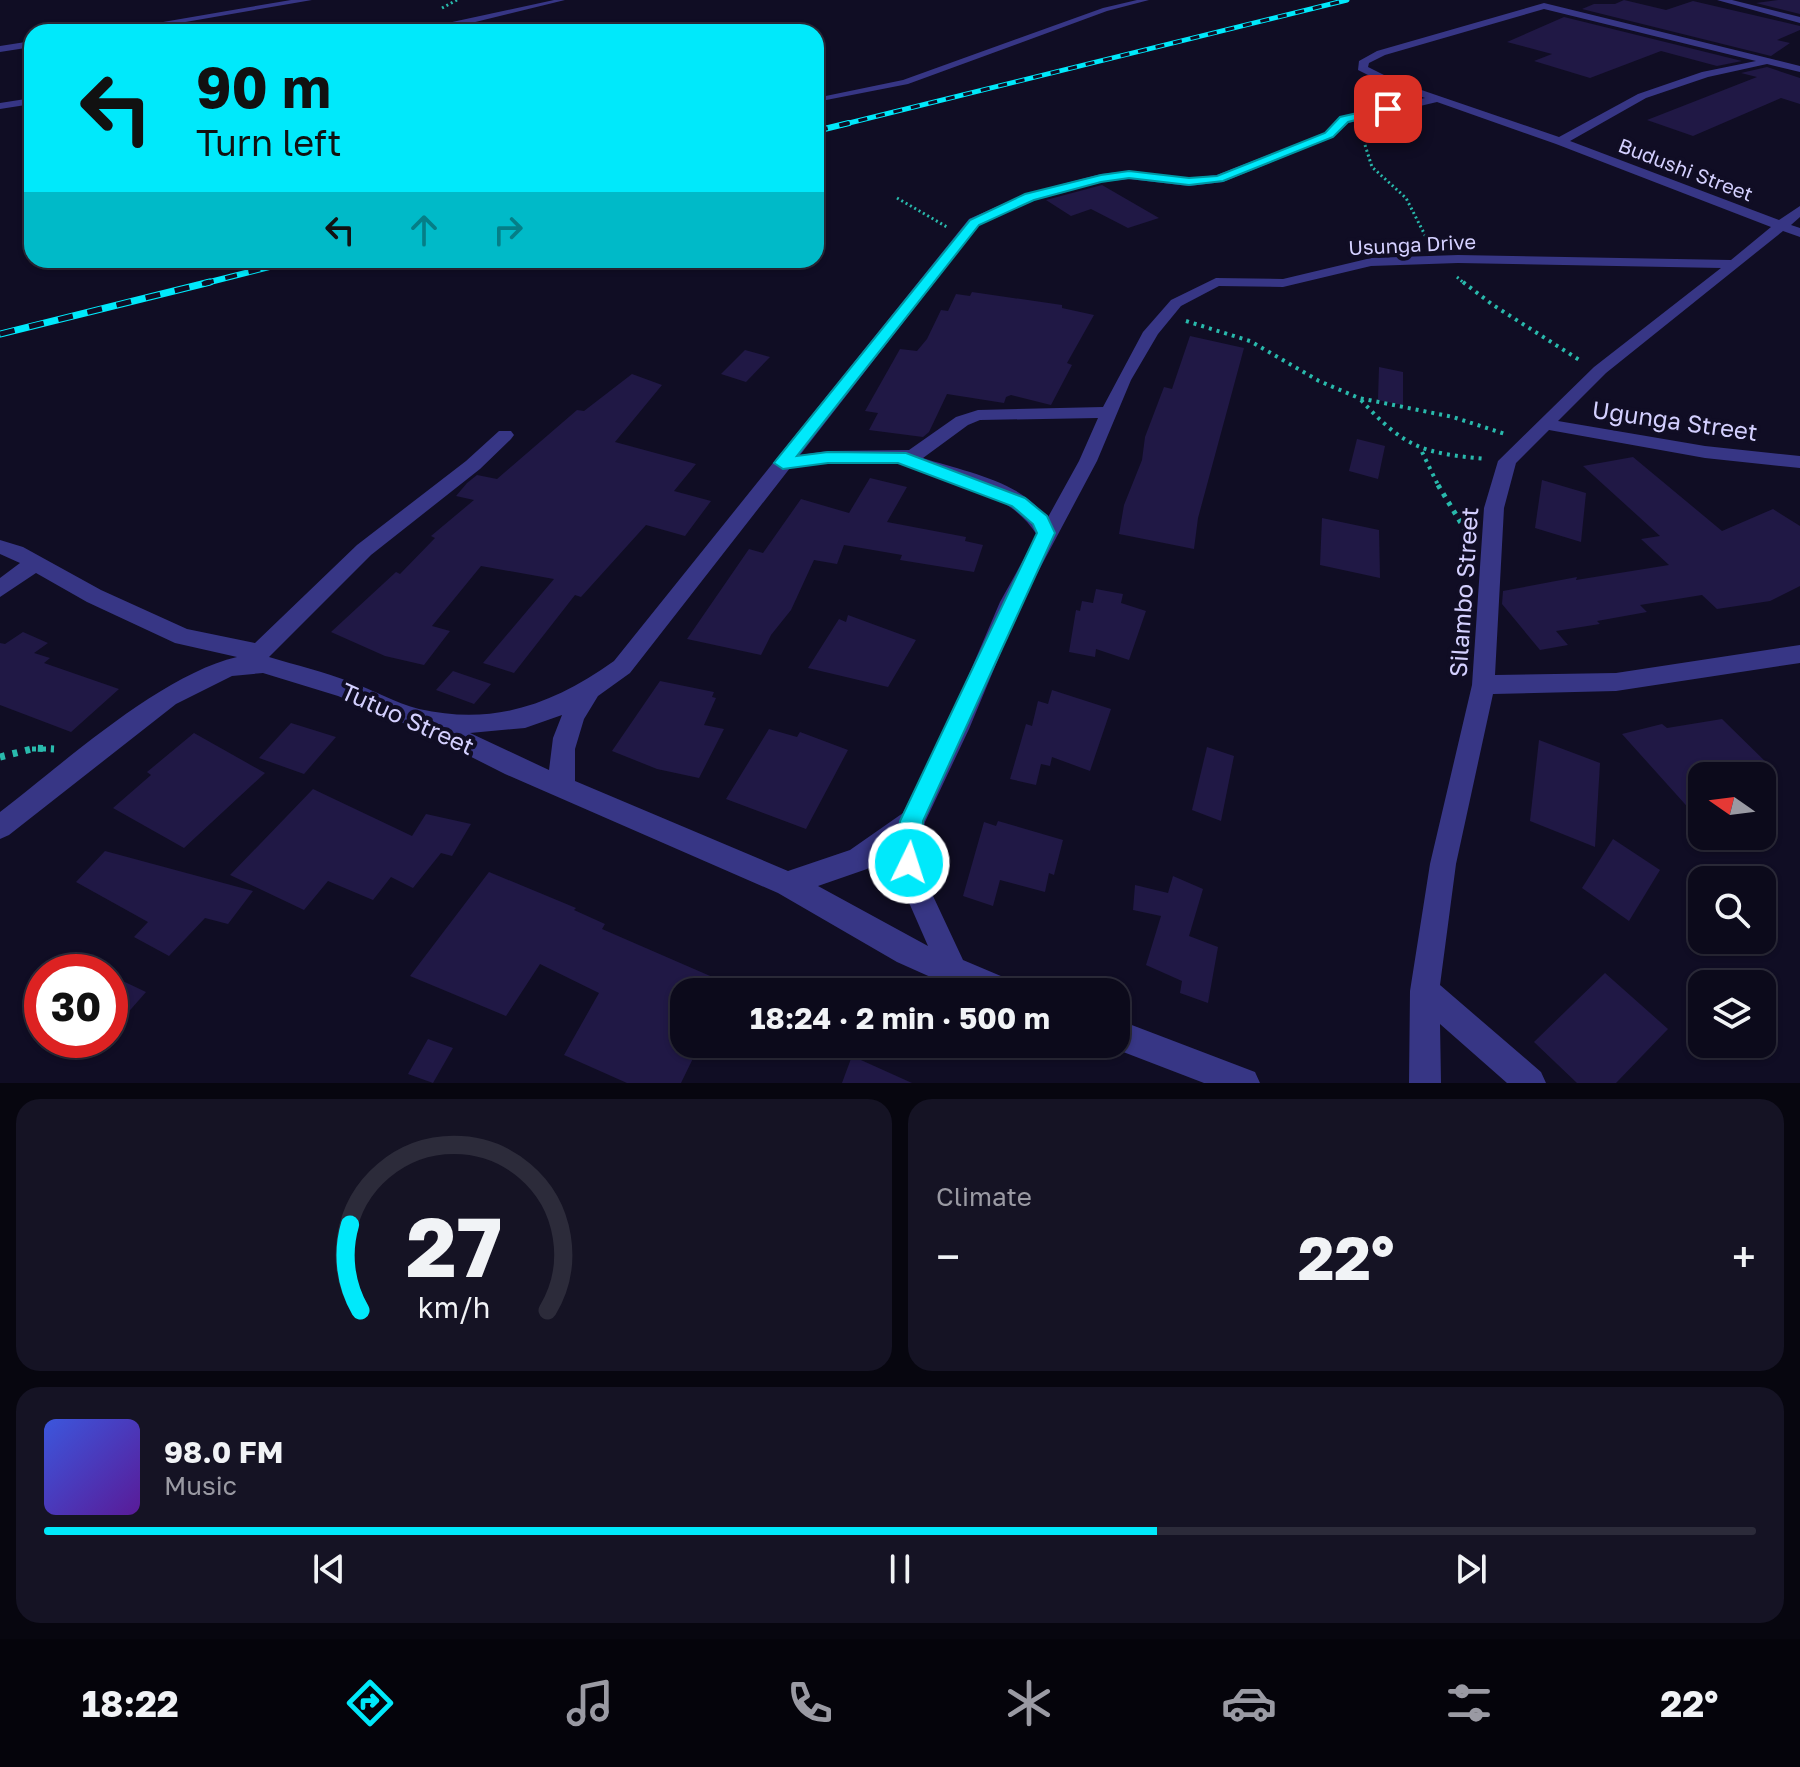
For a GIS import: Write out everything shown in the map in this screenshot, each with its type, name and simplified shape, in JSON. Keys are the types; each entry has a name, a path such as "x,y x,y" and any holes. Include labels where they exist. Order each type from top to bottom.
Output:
{"street":[{"path":"160,24 308,0"},
{"path":"1544,6 1556,0"},
{"path":"1721,0 1800,20"},
{"path":"1544,6 1800,69"},
{"name":"Budushi Street","path":"1544,6 1381,53 1364,61 1362,68 1370,74 1560,141 1790,229"},
{"path":"0,49 24,45"},
{"path":"1560,141 1642,96 1706,74 1773,62"},
{"path":"416,718 469,725 507,723 588,693 622,667 974,222 994,211 1051,190 1129,175 1209,181 1329,135 1344,120 1437,99"},
{"path":"0,106 24,102"},
{"name":"Silambo Street","path":"1425,1083 1425,991 1443,864 1483,685 1494,508 1507,461 1600,370 1695,297 1732,264 1790,229 1800,210"},
{"name":"Usunga Drive","path":"912,821 1046,533 1088,461 1123,380 1162,316 1192,293 1216,282 1283,283 1353,265 1440,259 1732,264"},
{"path":"783,463 828,457 900,457 924,451 962,421 978,415 1108,412"},
{"name":"Ugunga Street","path":"1543,424 1705,452 1800,462"},
{"path":"0,827 93,752 168,697 208,675 253,658 364,550 473,465 505,435"},
{"path":"900,457 1019,502 1041,521 1046,533"},
{"name":"Tutuo Street","path":"0,547 36,562 94,596 183,637 318,680 416,718 487,754 788,884 907,952 967,978"},
{"path":"0,589 36,562"},
{"path":"1483,685 1616,682 1800,654"},
{"path":"563,787 561,747 573,713 588,693"},
{"path":"788,884 858,860 912,821"},
{"path":"912,821 908,852 913,882 954,973"},
{"path":"1425,991 1530,1083"},
{"path":"1130,1039 1244,1083"}],"lane":[{"path":"460,24 562,0"},
{"path":"824,98 905,82 1105,9 1146,0"}],"path":[{"path":"1365,145 1372,167 1406,198 1440,259 1457,277 1554,345 1600,370"},
{"path":"897,198 960,237"},
{"path":"1162,316 1201,324 1250,341 1319,381 1359,398 1453,417 1524,443"},
{"path":"1359,398 1400,440 1422,452 1507,461"},
{"path":"1422,452 1443,495 1490,566"},
{"path":"0,757 35,748 93,752"}],"building":[{"path":"1624,0 1666,10 1693,1 1800,26 1800,30 1777,40 1790,43 1771,56 1582,9"},
{"path":"1800,0 1800,14 1756,3"},
{"path":"1564,17 1742,61 1717,66 1661,51 1590,78 1534,61 1552,54 1507,42"},
{"path":"1767,67 1800,78 1800,104 1781,98 1693,136 1647,120 1757,77 1741,73"},
{"path":"1102,185 1159,218 1128,228 1091,209 1071,216 1046,200"},
{"path":"972,292 1062,305 1062,308 1094,315 1067,363 1072,365 1051,405 1011,395 1006,397 1004,403 947,394 929,432 923,437 869,430 878,413 865,411 900,349 917,351 927,339 941,310 948,311 956,294 970,296"},
{"path":"1190,336 1244,348 1198,518 1194,549 1119,534 1124,505 1142,460 1145,437 1164,387 1172,389"},
{"path":"745,350 770,357 746,382 721,374"},
{"path":"1379,367 1403,372 1403,405 1378,400"},
{"path":"632,374 662,385 615,442 696,464 674,491 711,501 685,536 646,525 581,597 575,595 514,673 483,663 554,579 481,566 432,626 450,631 424,665 385,656 331,632 396,572 400,574 435,538 431,536 474,500 456,496 467,483 477,475 497,479 577,410 584,411"},
{"path":"1357,439 1385,446 1378,479 1349,471"},
{"path":"1633,457 1722,531 1773,509 1800,526 1800,586 1770,601 1717,609 1702,595 1640,605 1647,612 1556,631 1568,645 1540,650 1502,604 1503,591 1669,565 1641,539 1660,536 1583,466"},
{"path":"870,478 907,487 887,522 966,537 965,541 983,545 974,572 900,560 902,555 844,545 837,564 814,560 791,610 771,635 761,655 687,639 749,549 763,553 801,499 849,513"},
{"path":"1542,480 1586,493 1581,542 1535,528"},
{"path":"1322,518 1379,530 1380,578 1320,565"},
{"path":"1096,589 1123,594 1121,603 1146,611 1129,660 1096,649 1095,657 1069,652 1076,610 1080,611 1082,601 1093,603"},
{"path":"848,615 916,640 888,687 808,668 839,619 846,622"},
{"path":"23,632 48,643 34,653 50,658 44,663 119,689 71,732 0,705 0,643 5,644"},
{"path":"453,671 491,684 474,704 436,690"},
{"path":"660,681 714,692 712,697 716,698 704,725 724,729 699,778 657,769 612,751"},
{"path":"1052,690 1111,709 1090,771 1052,757 1050,766 1041,764 1036,785 1010,779 1026,724 1032,726 1038,701 1048,704"},
{"path":"1722,719 1766,762 1688,762 1688,807 1622,734 1662,724 1667,728"},
{"path":"291,723 336,737 304,774 259,758"},
{"path":"769,729 797,737 800,732 848,750 806,829 726,799"},
{"path":"194,733 265,773 184,848 113,808 151,775 147,772"},
{"path":"1539,740 1600,763 1595,847 1530,821"},
{"path":"1207,747 1234,756 1221,821 1192,810"},
{"path":"313,789 412,836 426,814 471,824 452,856 441,853 413,888 391,877 373,900 328,881 304,910 230,875"},
{"path":"998,821 1063,840 1054,875 1049,873 1045,892 1000,880 993,906 963,896 984,822 996,826"},
{"path":"1613,839 1660,870 1629,921 1582,888"},
{"path":"105,851 253,891 228,924 205,918 169,956 134,937 148,922 76,882"},
{"path":"489,872 576,908 574,910 605,924 602,929 715,978 670,978 670,1058 693,1058 681,1083 627,1083 564,1055 599,993 540,964 506,1016 410,976"},
{"path":"1173,876 1203,889 1189,936 1218,947 1208,1003 1180,993 1182,981 1146,965 1161,916 1133,910 1135,885 1168,893"},
{"path":"1605,973 1668,1029 1616,1083 1577,1083 1534,1042"},
{"path":"128,984 146,992 128,1012"},
{"path":"428,1039 453,1048 433,1083 408,1074"},
{"path":"851,1058 856,1058 912,1083 842,1083"}],"railway":[{"path":"841,125 1347,0"},
{"path":"824,129 849,123"},
{"path":"206,283 265,268"},
{"path":"206,283 210,282"},
{"path":"0,334 206,283"}],"route":[{"path":"909,863 908,842 912,821 957,729 1011,602 1046,533 1041,521 1019,502 900,457 828,457 783,463 974,222 1030,197 1101,178 1129,175 1189,182 1219,179 1329,135 1344,120 1388,109"}]}
